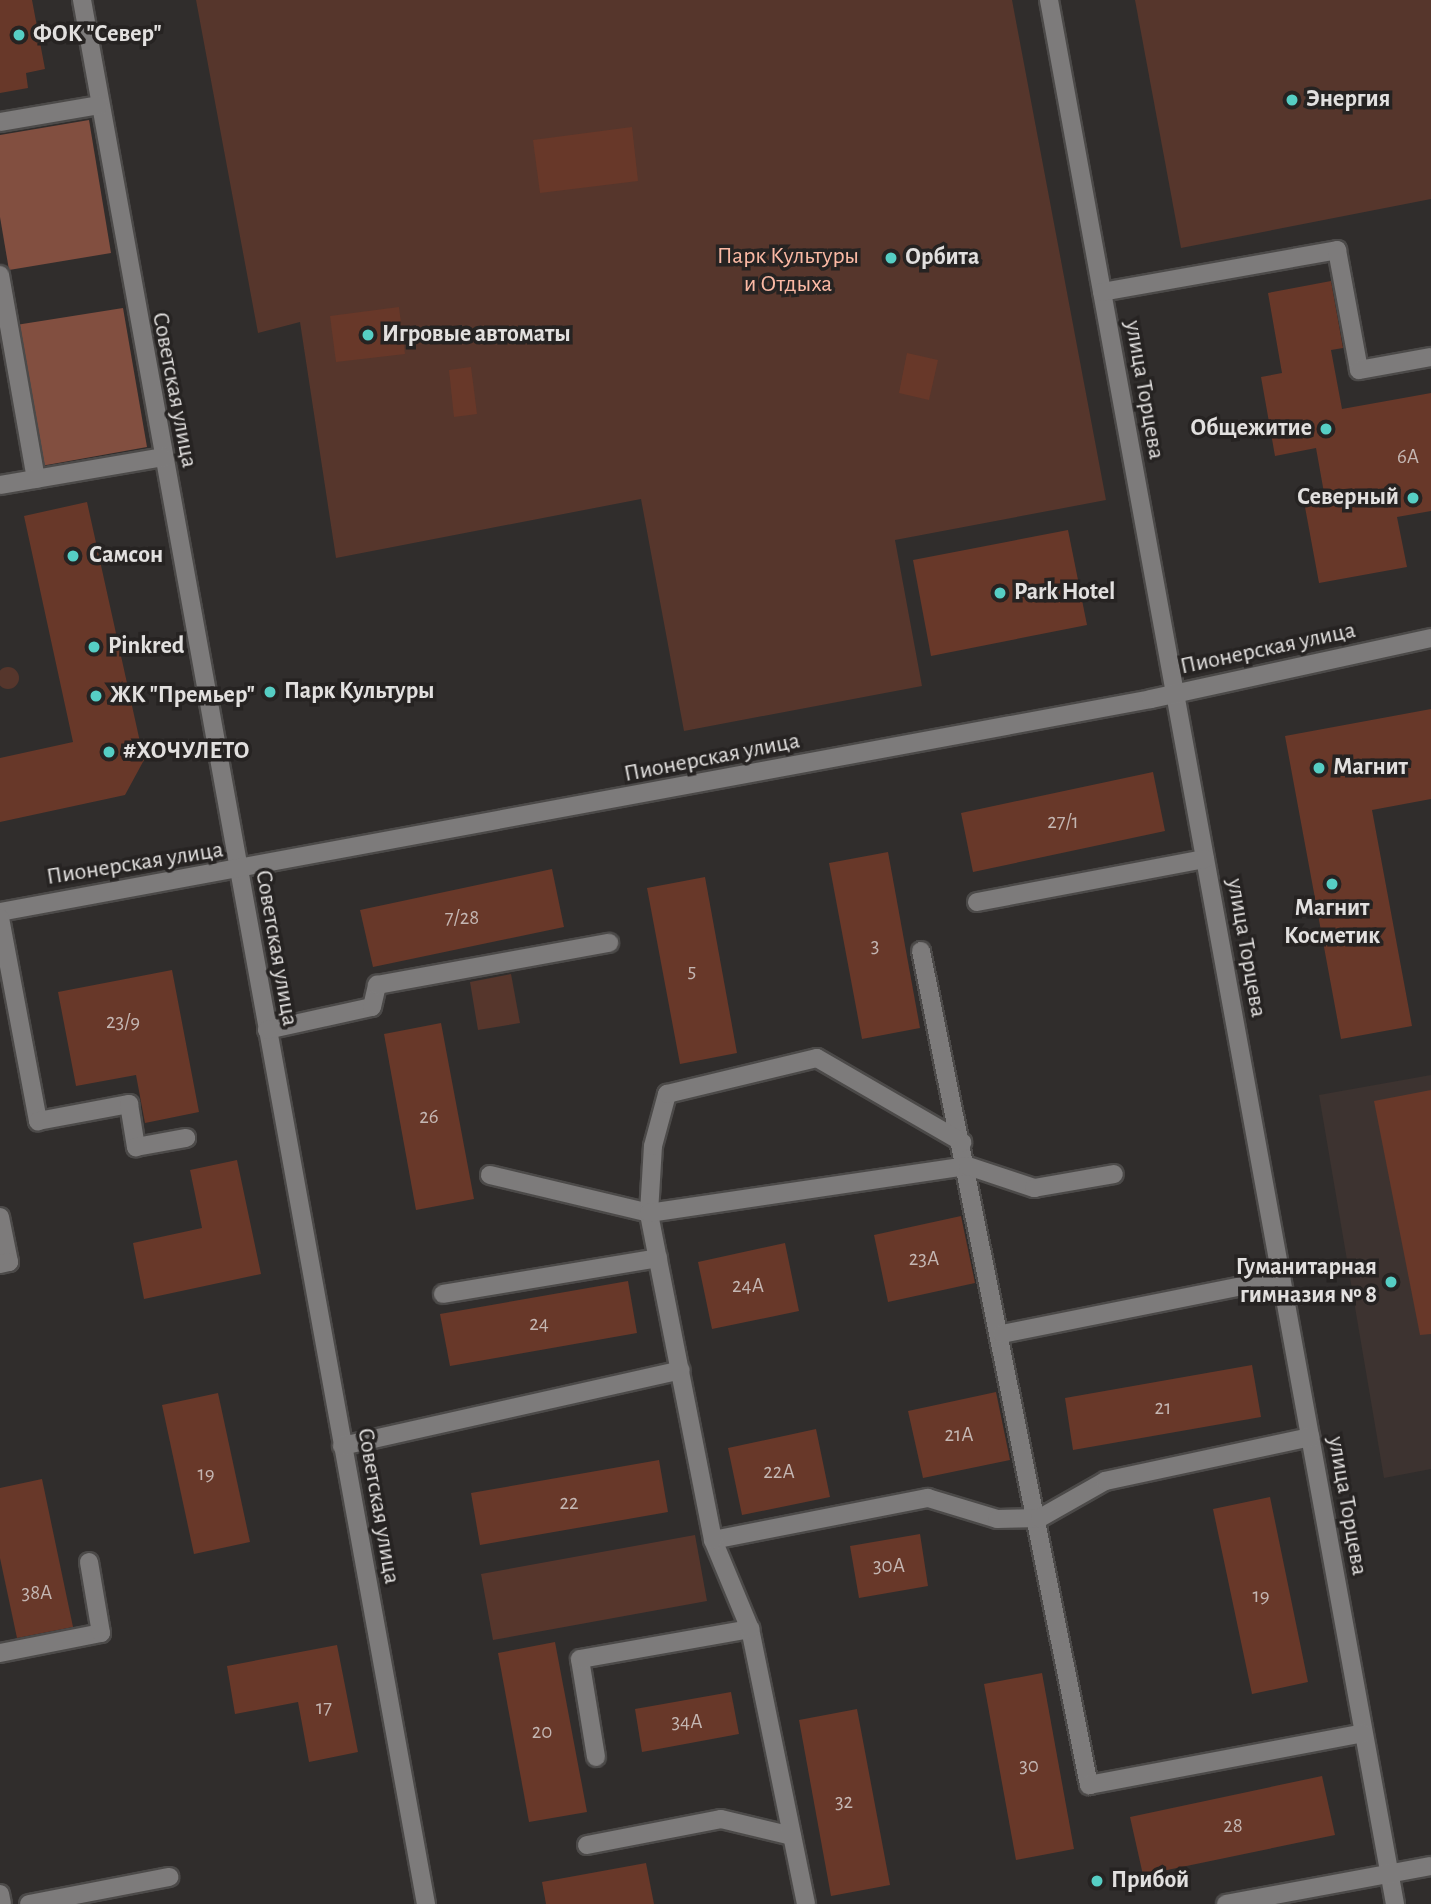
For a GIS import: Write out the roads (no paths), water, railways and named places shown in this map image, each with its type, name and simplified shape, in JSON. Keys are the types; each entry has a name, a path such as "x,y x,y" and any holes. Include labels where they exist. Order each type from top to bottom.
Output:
{"street":[{"name":"Советская улица","path":"82,0 426,1904"},
{"name":"улица Торцева","path":"1049,0 1395,1904"},
{"path":"0,122 99,105"},
{"path":"1102,292 1337,250 1359,370 1431,357"},
{"path":"0,275 36,479"},
{"path":"0,485 163,457"},
{"name":"Пионерская улица","path":"0,912 238,872 1175,694 1431,638"},
{"path":"977,902 1205,859"},
{"path":"0,918 38,1121 129,1104 136,1147 186,1138"},
{"path":"267,1030 372,1007 377,985 609,943"},
{"path":"921,951 1040,1518 1089,1785 1363,1732"},
{"path":"806,1904 750,1629 713,1540 649,1213 653,1146 667,1094 817,1058 962,1142"},
{"path":"490,1175 649,1213 968,1166 1034,1188 1114,1174"},
{"path":"0,1217 9,1262 0,1264"},
{"path":"443,1294 658,1258"},
{"path":"1002,1334 1281,1278"},
{"path":"342,1446 681,1370"},
{"path":"713,1540 928,1498 997,1519 1040,1518 1105,1480 1310,1437"},
{"path":"0,1653 101,1633 89,1562"},
{"path":"596,1757 580,1659 750,1629"},
{"path":"587,1844 721,1819 792,1836"},
{"path":"1226,1904 1431,1866"},
{"path":"29,1904 169,1877"},
{"path":"0,1894 2,1904"}],"place":[{"name":"ФОК \"Север\"","path":"19,35"},
{"name":"Энергия","path":"1292,100"},
{"name":"Орбита","path":"891,258"},
{"name":"Игровые автоматы","path":"368,335"},
{"name":"Общежитие","path":"1326,429"},
{"name":"Северный","path":"1413,498"},
{"name":"Самсон","path":"73,556"},
{"name":"Park Hotel","path":"1000,593"},
{"name":"Pinkred","path":"94,647"},
{"name":"Парк Культуры","path":"270,692"},
{"name":"ЖК \"Премьер\"","path":"96,696"},
{"name":"#ХОЧУЛЕТО","path":"109,752"},
{"name":"Магнит","path":"1319,768"},
{"name":"Магнит Косметик","path":"1332,884"},
{"name":"Гуманитарная гимназия № 8","path":"1391,1282"},
{"name":"Прибой","path":"1097,1881"}],"park label":[{"name":"Парк Культуры и Отдыха","path":"788,271"}]}
